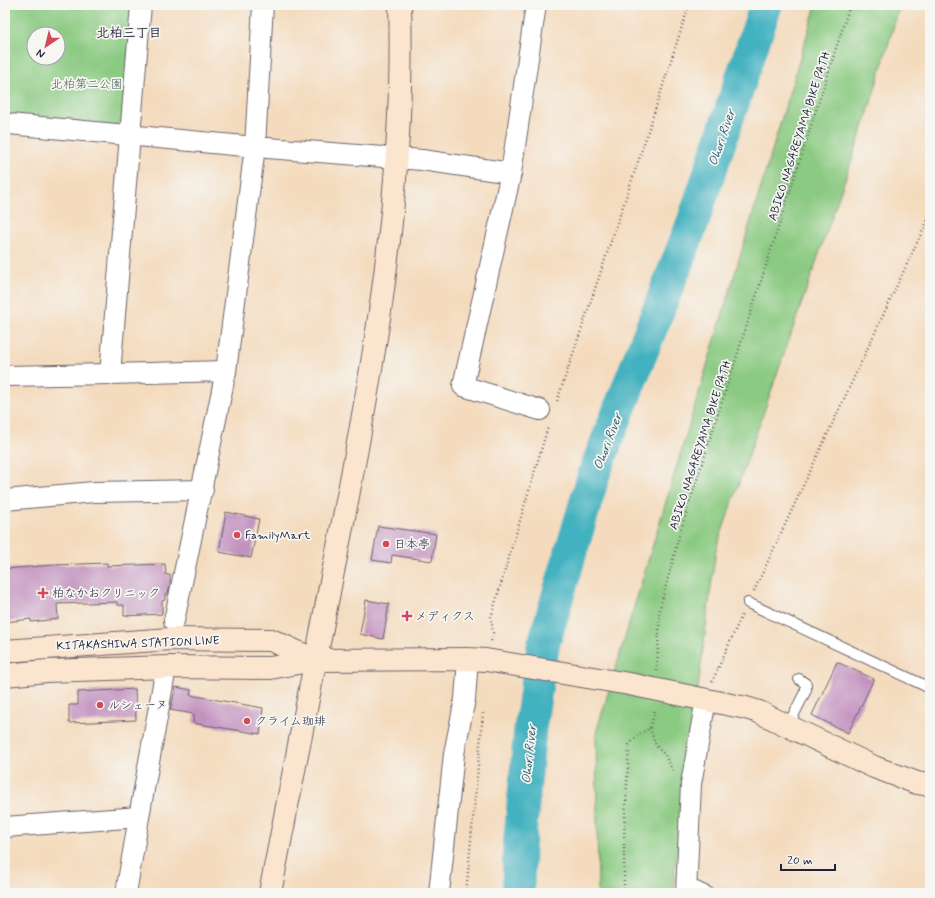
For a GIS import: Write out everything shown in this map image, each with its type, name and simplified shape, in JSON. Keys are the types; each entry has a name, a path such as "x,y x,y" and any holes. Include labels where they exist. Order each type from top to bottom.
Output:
{"street":[{"path":"110,374 141,5"},
{"path":"174,621 226,371 255,147 263,5"},
{"path":"270,893 359,445 375,353 398,158 400,5"},
{"path":"536,5 511,173 462,386 548,413"},
{"path":"6,126 422,160 511,173"},
{"path":"5,376 226,371"},
{"path":"5,500 94,492 202,490"},
{"name":"KITAKASHIWA STATION LINE","path":"5,651 170,640 271,640 316,660"},
{"path":"316,660 477,660 629,684 706,699 759,712 874,767 917,783 930,785"},
{"name":"KITAKASHIWA STATION LINE","path":"5,675 47,671 168,667 270,668 316,660"},
{"path":"439,893 454,754 465,699 477,660"},
{"path":"126,893 164,679"},
{"path":"686,889 692,784 706,699"},
{"path":"5,827 139,817"}],"lane":[{"path":"748,603 930,688"},
{"path":"788,726 806,690 806,684 799,679"},
{"path":"686,889 692,886 709,893"}],"path":[{"path":"477,660 493,633 491,617 548,413 641,154 689,5"},
{"name":"ABIKO NAGAREYAMA BIKE PATH","path":"650,728 656,706 655,689 660,608 682,530 850,5"},
{"path":"706,699 709,688 748,603 930,215"},
{"path":"466,893 483,711"},
{"path":"624,893 624,837 629,745 638,734 650,728 656,746 665,755 674,772 674,779"}],"green space":[{"name":"北柏第二公園","path":"5,5 133,5 123,120 115,126 12,115 5,111"},
{"path":"816,5 900,5 866,119 716,549 675,866 674,893 598,893 596,733"}],"building":[{"path":"226,512 259,519 251,558 219,552"},
{"path":"378,526 436,534 432,561 392,555 391,563 372,560"},
{"path":"107,563 107,566 165,564 166,575 170,575 170,585 168,594 165,594 165,600 162,601 162,614 124,616 124,605 117,605 117,602 57,604 58,619 31,622 31,619 5,622 5,569"},
{"path":"366,600 389,604 383,639 360,634"},
{"path":"837,662 874,679 848,733 812,715"},
{"path":"176,687 191,690 190,695 263,708 260,734 193,723 194,714 170,710"},
{"path":"135,689 136,720 69,723 69,705 78,705 78,692"}],"waterway":[{"name":"Ohori River","path":"518,893 519,848 530,729 543,646 595,471 693,222 766,5"}],"place":[{"name":"FamilyMart","path":"237,535"},
{"name":"日本亭","path":"386,544"},
{"name":"柏なかおクリニック","path":"43,593"},
{"name":"メディクス","path":"407,616"},
{"name":"ルシェーヌ","path":"100,705"},
{"name":"クライム珈琲","path":"247,721"}],"district":[{"name":"北柏三丁目","path":"129,32"}]}
